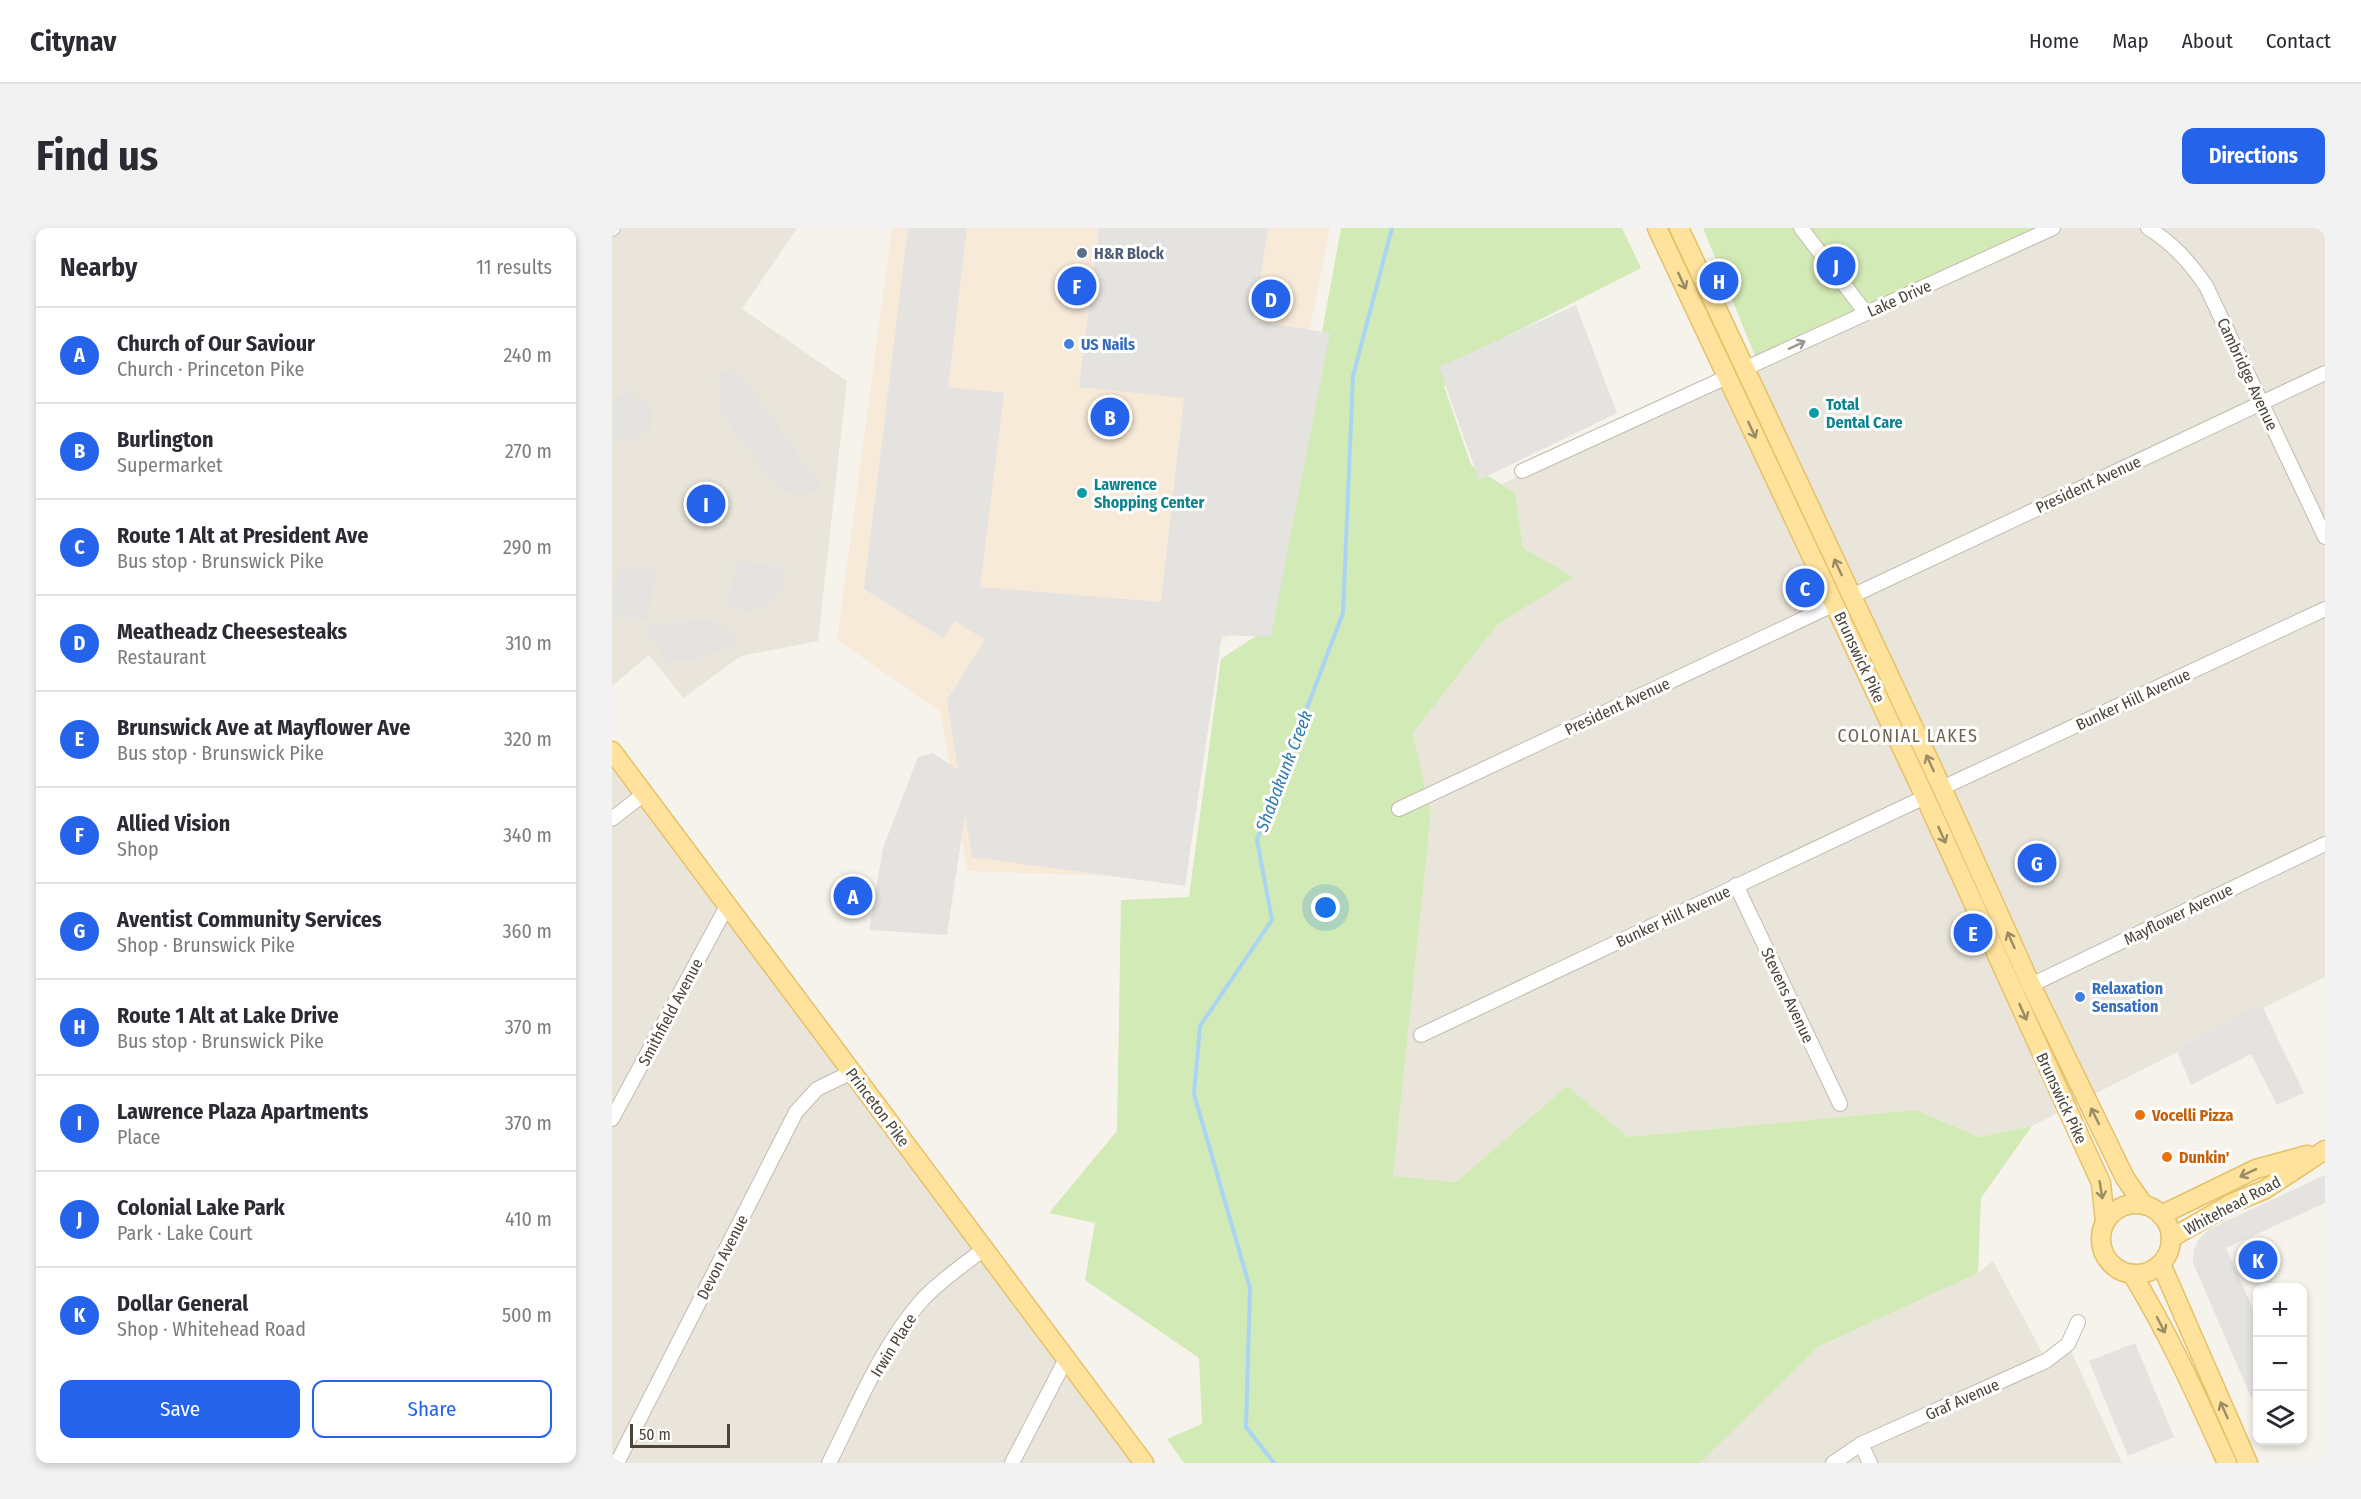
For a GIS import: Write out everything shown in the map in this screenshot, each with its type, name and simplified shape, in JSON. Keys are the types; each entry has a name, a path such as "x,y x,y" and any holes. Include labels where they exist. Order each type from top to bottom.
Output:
{"main road":[{"name":"Brunswick Pike","path":"1657,228 1925,796 2101,1183 2105,1222"},
{"name":"Brunswick Pike","path":"1678,228 1942,788 2031,985 2125,1179 2143,1204"},
{"name":"Princeton Pike","path":"612,751 1144,1463"},
{"name":"Whitehead Road","path":"2161,1215 2256,1169 2324,1150"},
{"name":"Whitehead Road","path":"2170,1238 2232,1203 2264,1190 2324,1150"},
{"path":"2125,1204 2143,1204 2161,1215 2168,1226 2170,1238 2168,1252 2161,1264 2152,1271 2132,1274 2116,1268 2104,1255 2101,1238 2105,1222 2116,1209 2125,1204"},
{"path":"2161,1264 2248,1463"},
{"path":"2132,1274 2155,1312 2227,1463"}],"street":[{"path":"1801,228 1866,313"},
{"name":"Lake Drive","path":"1744,369 2053,228"},
{"name":"Cambridge Avenue","path":"2148,228 2177,248 2206,286 2325,537"},
{"name":"President Avenue","path":"1852,596 2325,373"},
{"path":"1522,471 1727,377"},
{"name":"President Avenue","path":"1399,809 1835,604"},
{"name":"Bunker Hill Avenue","path":"1942,788 2325,609"},
{"path":"612,819 644,794"},
{"name":"Bunker Hill Avenue","path":"1421,1035 1925,796"},
{"name":"Mayflower Avenue","path":"2031,985 2325,844"},
{"name":"Stevens Avenue","path":"1736,885 1840,1104"},
{"name":"Smithfield Avenue","path":"612,1119 727,906"},
{"name":"Devon Avenue","path":"617,1463 796,1112 817,1089 852,1072"},
{"name":"Irwin Place","path":"829,1463 890,1344 905,1321 933,1289 984,1249"},
{"name":"Graf Avenue","path":"1833,1463 1861,1444 2046,1360 2068,1344 2078,1322"},
{"path":"1012,1463 1066,1359"},
{"path":"1861,1444 1870,1463"}],"shaded area":[{"path":"612,228 797,228 742,309 847,381 818,641 741,656 683,698 649,655 612,686"},
{"name":"Lawrence Shopping Center","path":"892,228 1330,228 1251,620 1210,649 1178,878 967,871 940,711 837,640"},
{"name":"Lawrence Shopping Center","path":"908,228 967,228 948,387 1004,393 980,587 1161,602 1184,398 1079,387 1099,228 1268,228 1254,321 1330,333 1271,637 1222,635 1185,886 972,857 965,814 947,935 869,930 883,848 918,757 933,753 958,770 947,700 985,640 955,621 943,638 864,589"},
{"name":"COLONIAL LAKES","path":"2035,228 2325,228 2325,977 2032,1126 1979,1137 1916,1110 1628,1137 1567,1086 1456,1182 1393,1176 1431,814 1413,733 1497,625 1572,577 1523,549 1515,493 1502,484"},
{"path":"1576,305 1617,413 1479,480 1439,367"},
{"path":"730,368 759,400 823,489 809,494 782,493 721,414 719,376"},
{"path":"631,389 636,398 652,405 651,428 633,441 612,439 612,402"},
{"path":"736,561 785,567 784,587 766,604 751,613 728,603"},
{"path":"619,568 657,569 648,619 612,618 612,599"},
{"path":"709,619 734,636 736,647 693,659 662,663 661,651 646,633 646,625"},
{"path":"612,751 1139,1463 612,1463"},
{"path":"2261,1004 2304,1093 2277,1105 2251,1054 2191,1085 2176,1049"},
{"path":"2325,1175 2325,1203 2226,1248 2253,1309 2253,1396 2251,1397 2193,1263 2194,1249 2199,1239 2209,1229"},
{"path":"1993,1261 2046,1360 2068,1344 2122,1463 1700,1463 1818,1347 1978,1273"},
{"path":"2135,1343 2174,1437 2128,1456 2089,1361"}],"green space":[{"path":"1341,228 1622,228 1641,268 1488,346 1444,386 1471,465 1515,493 1523,548 1573,577 1497,625 1413,733 1431,814 1393,1176 1456,1182 1567,1086 1628,1137 1916,1110 1979,1137 2032,1126 1981,1198 1978,1273 1818,1347 1700,1463 1184,1463 1167,1439 1202,1424 1199,1358 1085,1280 1095,1223 1049,1213 1117,1131 1121,900 1189,897 1221,659 1268,628"},
{"path":"1703,228 2035,228 1755,356"}],"waterway":[{"name":"Shabakunk Creek","path":"1274,1463 1246,1427 1250,1288 1194,1094 1200,1026 1272,920 1257,840 1343,613 1353,376 1392,228"}],"place":[{"name":"H&R Block","path":"1082,253"},
{"name":"Colonial Lake Park","path":"1836,266"},
{"name":"Route 1 Alt at Lake Drive","path":"1719,281"},
{"name":"Allied Vision","path":"1077,286"},
{"name":"Meatheadz Cheesesteaks","path":"1271,299"},
{"name":"US Nails","path":"1069,344"},
{"name":"Total Dental Care","path":"1814,413"},
{"name":"Burlington","path":"1110,417"},
{"name":"Lawrence Shopping Center","path":"1082,493"},
{"name":"Lawrence Plaza Apartments","path":"706,504"},
{"name":"Route 1 Alt at President Ave","path":"1805,588"},
{"name":"Aventist Community Services","path":"2037,863"},
{"name":"Church of Our Saviour","path":"853,896"},
{"name":"Brunswick Ave at Mayflower Ave","path":"1973,933"},
{"name":"Relaxation Sensation","path":"2080,997"},
{"name":"Vocelli Pizza","path":"2140,1115"},
{"name":"Dunkin'","path":"2167,1157"},
{"name":"Dollar General","path":"2258,1260"}],"district":[{"name":"COLONIAL LAKES","path":"1908,736"}]}
